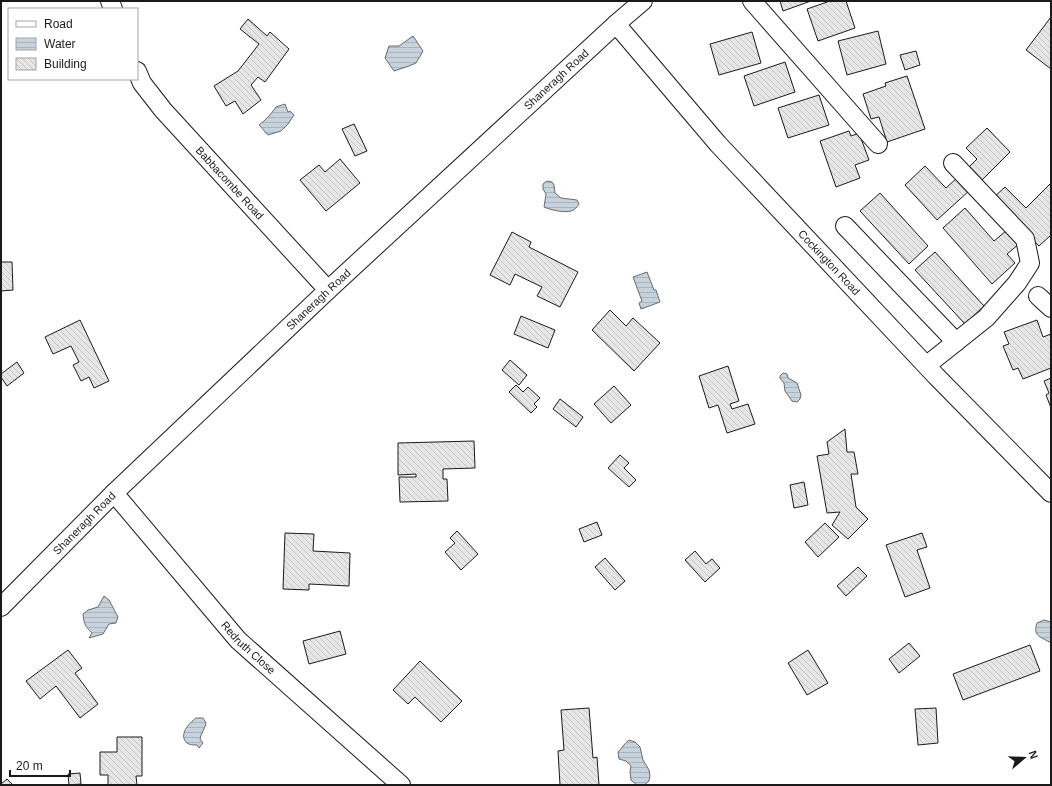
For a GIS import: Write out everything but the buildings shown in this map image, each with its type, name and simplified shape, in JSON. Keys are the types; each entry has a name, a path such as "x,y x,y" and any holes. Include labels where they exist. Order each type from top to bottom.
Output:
{"street":[{"name":"Shaneragh Road","path":"1,607 114,493 328,290 616,24 643,1"},
{"path":"752,1 878,144"},
{"name":"Cockington Road","path":"616,24 718,144 927,365 1048,485"},
{"name":"Babbacombe Road","path":"138,73 142,83 163,110 328,290"},
{"path":"927,365 986,318 1017,283 1030,263 1024,240 953,163"},
{"path":"845,226 956,342"},
{"path":"1038,296 1051,308"},
{"name":"Redruth Close","path":"114,493 238,640 401,785"}],"water":[{"path":"413,36 423,51 416,63 394,71 385,58 389,46 399,46"},
{"path":"285,104 288,112 290,111 294,115 281,131 268,135 259,125 276,107"},
{"path":"547,181 552,182 555,193 561,198 577,200 579,204 574,210 565,212 544,207 546,194 543,189 543,184"},
{"path":"647,272 660,302 641,309 639,303 642,301 633,277"},
{"path":"783,373 787,374 788,378 797,383 801,395 797,402 792,401 785,391 784,383 780,378"},
{"path":"104,596 109,600 118,617 116,623 109,624 103,634 89,638 92,633 85,625 83,614 88,610 98,607"},
{"path":"1044,620 1051,622 1051,643 1039,636 1036,631 1037,623"},
{"path":"196,718 203,718 206,723 200,739 203,743 199,748 197,745 190,745 187,743 184,736 184,733 190,723"},
{"path":"629,740 635,742 640,747 643,760 649,770 649,781 644,785 637,785 631,780 631,766 626,761 619,759 618,752"}]}
